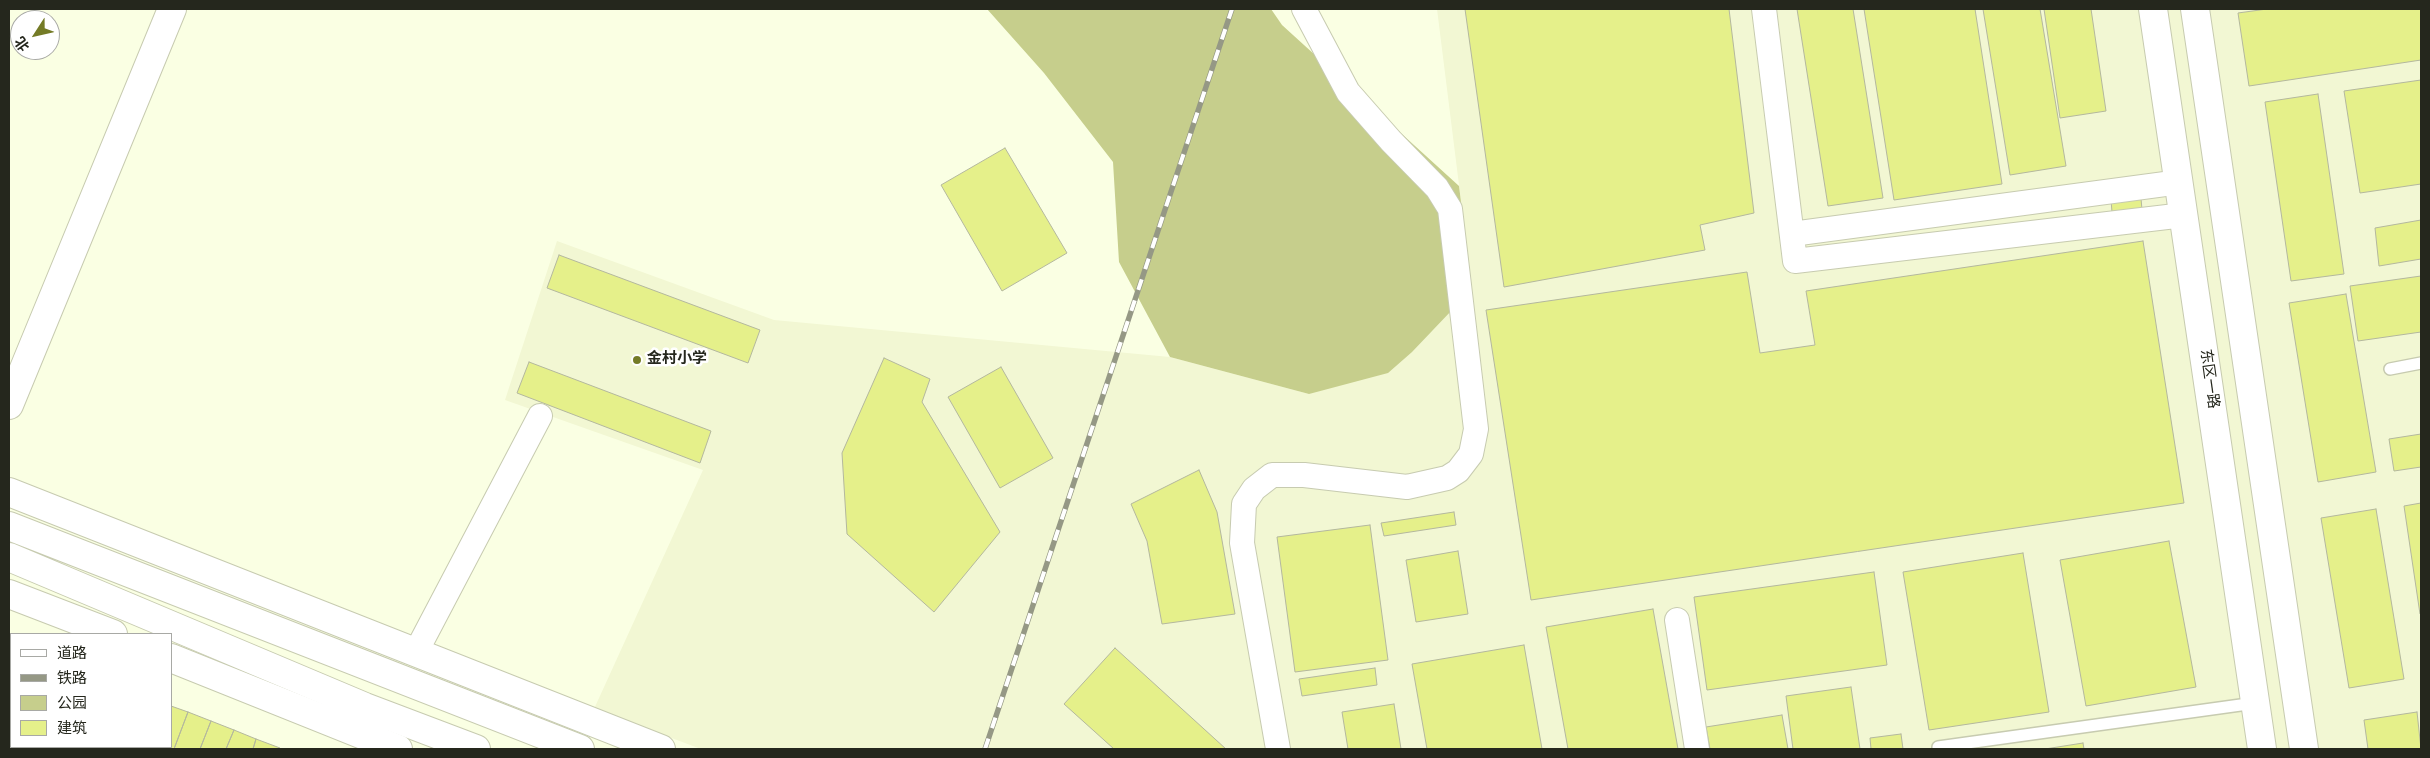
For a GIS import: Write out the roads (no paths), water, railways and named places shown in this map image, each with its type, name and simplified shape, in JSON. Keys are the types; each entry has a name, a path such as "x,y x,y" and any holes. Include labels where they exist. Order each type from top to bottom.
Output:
{"main road":[{"path":"9,405 172,9"},
{"name":"东区一路","path":"2153,9 2180,182 2262,749"},
{"path":"2195,9 2304,749"},
{"path":"2193,278 2233,272"},
{"path":"9,492 660,749"},
{"path":"9,526 580,749"},
{"path":"9,557 365,707 476,749"},
{"path":"9,594 110,633"},
{"path":"172,658 352,741 398,749"}],"street":[{"path":"1278,749 1242,543 1244,504 1254,489 1272,474 1304,475 1407,487 1447,478 1458,471 1471,454 1476,429 1450,209 1437,188 1390,141 1348,92 1304,9"},
{"path":"1764,9 1795,261 2184,215"},
{"path":"1792,234 2180,182"},
{"path":"416,652 540,416"},
{"path":"1677,620 1697,749"},
{"path":"352,741 365,707"}],"lane":[{"path":"2390,369 2421,363"},
{"path":"1938,747 2254,702"}],"railway":[{"path":"985,749 1232,9"}],"place":[{"name":"金村小学","path":"637,360"}]}
